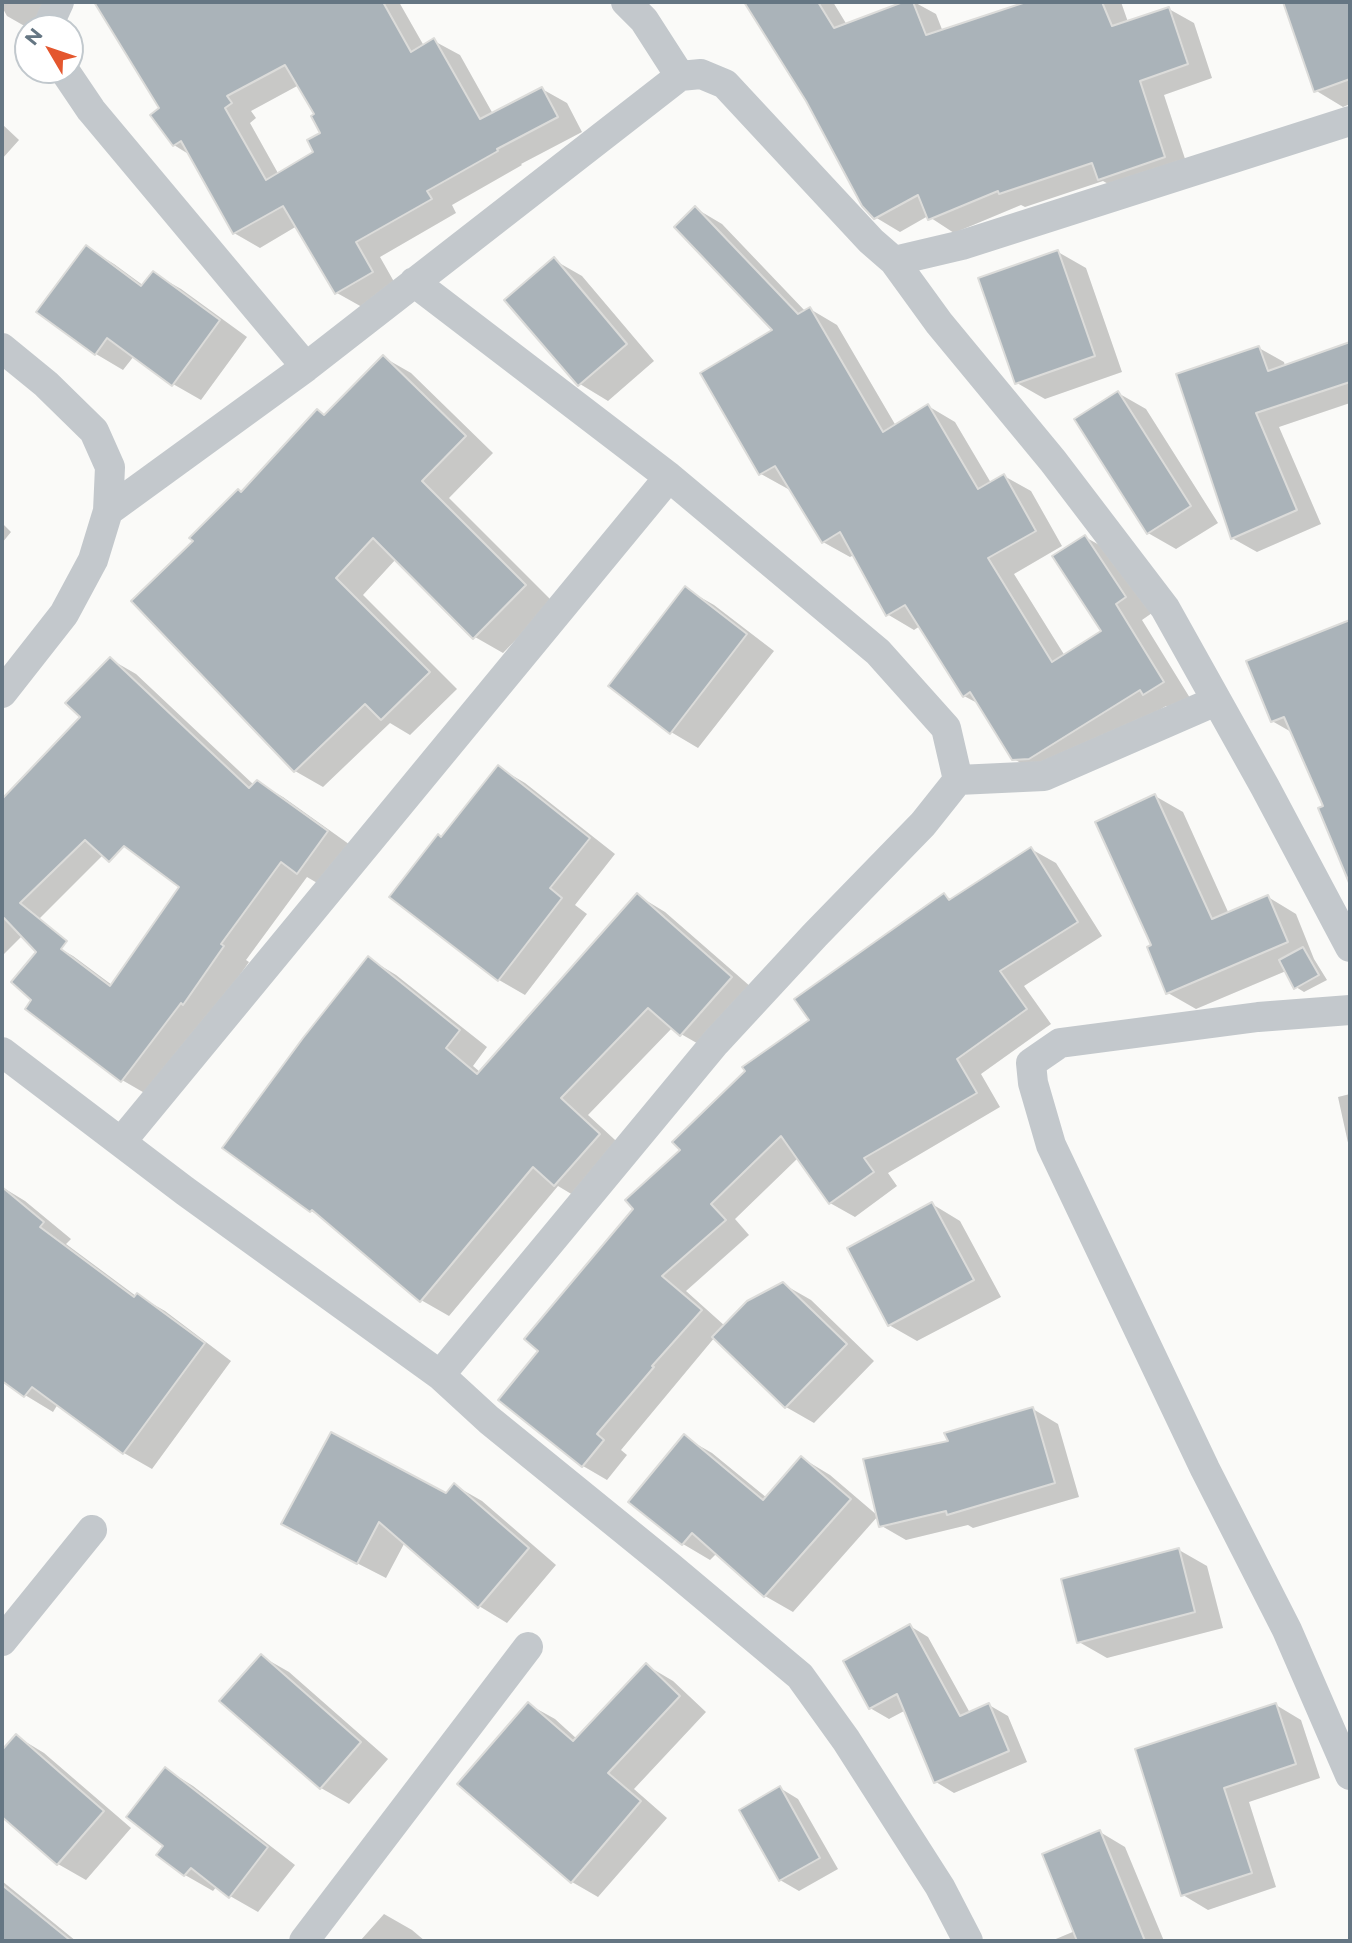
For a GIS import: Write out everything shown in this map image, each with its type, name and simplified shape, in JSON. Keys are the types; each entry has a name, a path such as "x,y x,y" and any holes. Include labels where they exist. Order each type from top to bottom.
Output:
{"street":[{"path":"626,2 644,20 680,76"},
{"path":"108,511 306,367 680,76 701,74 726,84 871,241 894,261 939,323 1053,461 1165,608 1350,947"},
{"path":"73,84 91,110 306,367"},
{"path":"894,261 962,246 1350,121"},
{"path":"414,282 669,477 878,652 946,728 958,780"},
{"path":"2,348 46,384 94,431 110,467 108,511 93,560 64,614 2,693"},
{"path":"121,1142 669,477"},
{"path":"440,1375 715,1043 923,824 958,780 1044,776 1216,701"},
{"path":"1350,1010 1258,1017 1060,1043 1031,1063 1033,1083 1051,1145 1205,1469 1287,1630 1350,1775"},
{"path":"2,1052 440,1375 489,1420 800,1676 846,1740 933,1875 968,1941"},
{"path":"2,1642 92,1530"},
{"path":"304,1941 528,1647"}],"building":[{"path":"94,2 383,2 411,52 434,38 480,119 542,87 558,117 497,149 498,151 427,191 432,199 356,242 373,272 335,294 283,206 233,234 181,141 173,146 150,115 159,108","holes":["285,65 314,114 311,116 320,133 307,140 313,152 266,180 225,108 232,103 227,96"]},
{"path":"744,2 818,2 834,28 903,2 913,2 926,35 1026,2 1102,2 1112,26 1169,7 1188,64 1140,81 1165,157 1098,180 1092,163 999,194 998,191 928,220 918,195 874,219 862,206 806,101"},
{"path":"1283,2 1350,2 1350,79 1314,92"},
{"path":"695,206 798,314 810,307 883,432 928,404 978,489 1004,474 1036,531 988,558 1052,662 1101,631 1052,556 1085,535 1126,597 1116,604 1164,682 1143,695 1140,690 1029,759 1012,760 970,692 963,697 905,605 886,616 840,532 822,543 775,466 759,475 700,373 772,330 674,227"},
{"path":"86,245 141,286 153,271 220,320 172,386 107,338 95,355 36,312"},
{"path":"1058,250 1095,356 1015,384 978,278"},
{"path":"554,257 627,344 578,386 504,300"},
{"path":"1350,342 1350,382 1256,413 1297,510 1231,539 1176,374 1259,346 1268,371"},
{"path":"383,355 466,436 422,481 526,585 473,639 373,538 336,578 430,672 381,720 365,704 294,772 131,601 193,541 189,538 238,489 241,492 317,409 324,415"},
{"path":"1118,391 1191,506 1147,534 1074,419"},
{"path":"685,586 747,634 670,734 608,686"},
{"path":"1350,620 1350,885 1318,808 1323,806 1284,717 1271,722 1246,661"},
{"path":"110,657 249,788 257,780 328,831 297,874 281,862 221,944 224,946 183,1005 181,1003 121,1082 25,1009 31,1000 11,982 36,952 4,918 2,921 2,799 80,717 65,703","holes":["85,840 109,862 124,846 179,887 110,986 61,949 67,941 20,903"]},
{"path":"498,765 590,838 550,888 562,898 498,981 389,897 438,834 441,837"},
{"path":"1155,794 1212,919 1268,895 1288,942 1166,994 1147,947 1151,945 1095,822"},
{"path":"1031,847 1078,922 1000,971 1027,1009 957,1059 977,1093 864,1158 874,1172 829,1204 781,1136 711,1204 726,1220 662,1276 702,1310 597,1434 604,1440 582,1467 498,1400 538,1351 524,1339 633,1209 625,1200 680,1150 672,1142 745,1071 742,1067 809,1020 794,999 944,893 949,900"},
{"path":"637,893 732,977 680,1036 648,1008 561,1098 600,1134 554,1186 533,1167 420,1302 312,1210 310,1212 222,1148 303,1038 368,956 460,1030 446,1048 477,1074"},
{"path":"1303,947 1319,975 1294,989 1279,960"},
{"path":"2,1187 44,1222 40,1227 134,1297 137,1293 205,1343 123,1454 32,1387 24,1397 2,1381"},
{"path":"932,1202 974,1280 888,1326 847,1248"},
{"path":"783,1282 847,1344 785,1408 712,1337 747,1301"},
{"path":"1033,1407 1055,1483 947,1515 946,1511 879,1527 863,1459 948,1441 944,1433"},
{"path":"331,1432 446,1493 454,1483 529,1548 478,1608 379,1522 357,1564 281,1524"},
{"path":"684,1434 763,1500 801,1456 851,1499 764,1597 692,1533 682,1545 628,1502"},
{"path":"1179,1548 1195,1612 1077,1643 1061,1579"},
{"path":"910,1624 960,1716 989,1703 1009,1751 934,1783 897,1694 869,1709 843,1661"},
{"path":"261,1654 361,1742 320,1789 219,1701"},
{"path":"646,1663 680,1696 608,1773 641,1801 571,1883 457,1784 528,1702 573,1741"},
{"path":"1276,1703 1296,1764 1224,1788 1252,1873 1181,1896 1135,1749"},
{"path":"16,1734 104,1811 57,1865 2,1817 2,1750"},
{"path":"165,1767 268,1847 229,1898 191,1868 184,1876 156,1855 163,1846 126,1817"},
{"path":"780,1786 820,1858 779,1881 739,1810"},
{"path":"1100,1830 1145,1941 1077,1941 1042,1854"},
{"path":"2,1885 71,1941 2,1941"}]}
